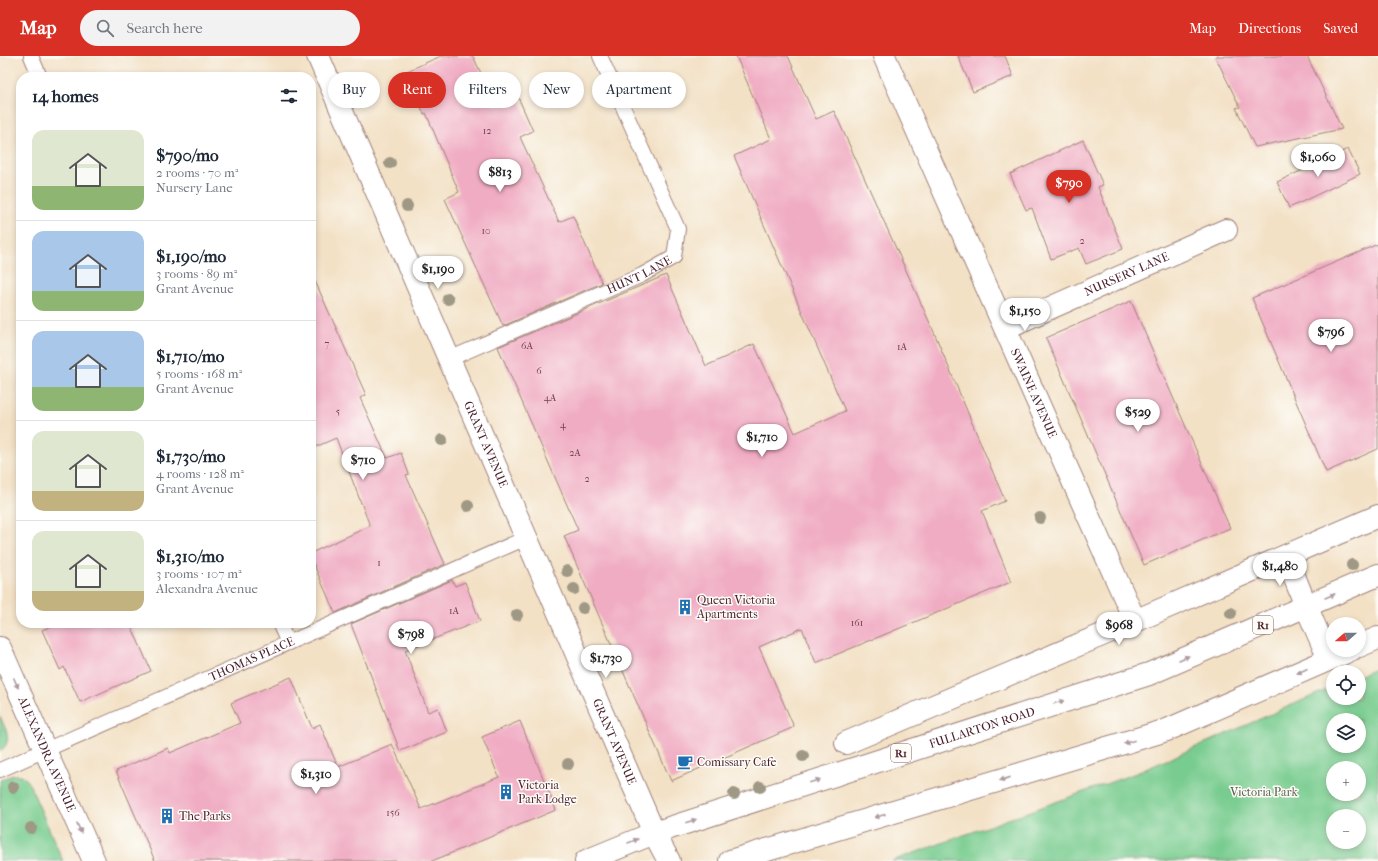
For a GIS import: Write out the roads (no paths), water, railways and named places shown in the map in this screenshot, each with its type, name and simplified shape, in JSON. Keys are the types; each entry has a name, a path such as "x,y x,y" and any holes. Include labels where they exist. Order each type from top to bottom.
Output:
{"main road":[{"name":"GRANT AVENUE","path":"318,56 654,833 669,861"},
{"name":"SWAINE AVENUE","path":"884,56 1135,621"},
{"name":"NURSERY LANE","path":"1005,328 1226,230"},
{"path":"846,742 1135,621 1378,516"},
{"path":"1286,556 1329,659"},
{"name":"FULLARTON ROAD","path":"586,861 654,833 1148,674 1378,575"},
{"path":"1366,643 1378,638"},
{"name":"ALEXANDRA AVENUE","path":"0,648 94,861"},
{"path":"730,861 1167,730 1334,657"}],"lane":[{"path":"31,56 38,72"},
{"name":"HUNT LANE","path":"449,359 642,275 674,257 678,229 600,56"},
{"name":"THOMAS PLACE","path":"0,770 526,538"},
{"path":"281,628 288,643"}],"place":[{"name":"Queen Victoria Apartments","path":"685,607"},
{"name":"Comissary Cafe","path":"685,762"},
{"name":"Victoria Park Lodge","path":"506,792"},
{"name":"The Parks","path":"167,816"}],"park label":[{"name":"Victoria Park","path":"1264,792"}]}
